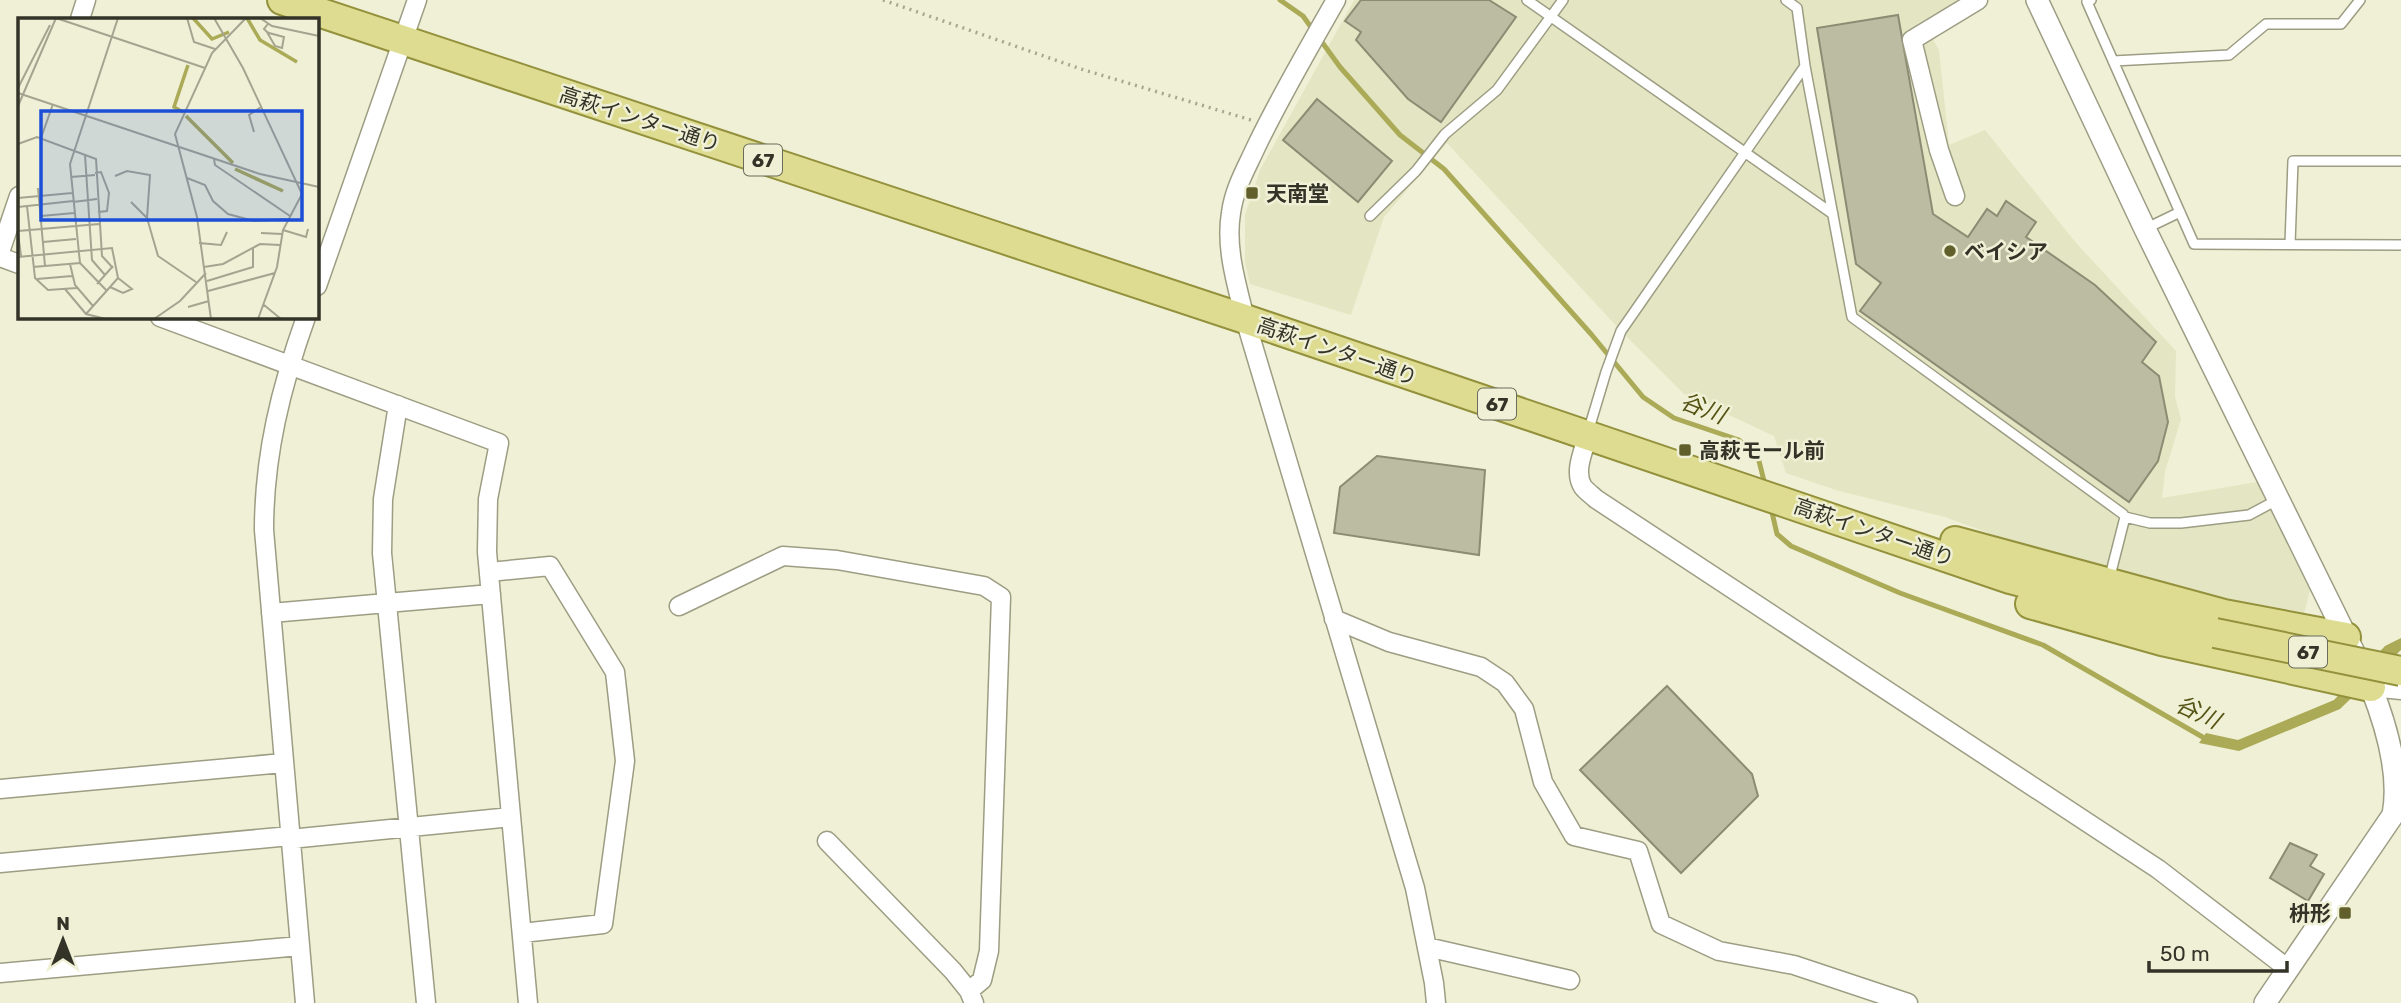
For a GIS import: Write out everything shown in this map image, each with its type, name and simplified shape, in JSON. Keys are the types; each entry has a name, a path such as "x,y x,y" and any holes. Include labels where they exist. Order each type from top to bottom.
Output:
{"main road":[{"name":"高萩インター通り","path":"282,0 1245,319 2010,579 2215,634 2401,671"},
{"path":"1832,518 1935,535 2224,614 2346,637"},
{"path":"1832,518 1932,570 2003,597 2175,644 2371,687"}],"street":[{"path":"80,18 86,0"},
{"path":"318,283 417,0"},
{"path":"1336,0 1266,125 1236,191 1230,214 1230,239 1234,275 1245,319 1415,888 1436,1003"},
{"path":"1955,196 1939,150 1912,40 1978,0"},
{"path":"2037,0 2145,229 2371,687 2391,741 2399,784 2396,806 2383,832 2261,1001"},
{"path":"18,199 0,254 18,263"},
{"path":"163,318 499,443 488,499 487,552 528,1003"},
{"path":"305,1003 265,562 264,488 269,449 290,366 306,318"},
{"path":"398,405 383,499 382,553 426,1003"},
{"path":"1588,435 1579,464 1580,477 1583,487 1597,499 2158,869 2287,968"},
{"path":"679,606 783,556 837,560 984,586 1001,597 989,951 982,980 972,997 919,934 827,841"},
{"path":"489,572 551,566 613,666 625,761 603,924 522,933"},
{"path":"271,614 491,594"},
{"path":"1334,619 1389,642 1481,667 1505,683 1524,709 1543,782 1574,836 1638,851 1661,924 1719,951 1794,965 1908,1003"},
{"path":"2371,687 2401,690"},
{"path":"0,789 283,763"},
{"path":"0,863 511,817"},
{"path":"0,973 300,946"},
{"path":"1427,947 1570,980"}],"lane":[{"path":"1527,0 1833,214"},
{"path":"1370,216 1416,171 1445,134 1497,90 1563,0"},
{"path":"1786,0 1797,8 1805,66 1852,317 2125,517 2150,523 2181,523 2249,515 2277,500"},
{"path":"2091,0 2087,2 2194,244 2401,245"},
{"path":"2113,61 2230,55 2266,24 2342,24 2361,0"},
{"path":"1588,435 1606,372 1622,331 1805,66"},
{"path":"2290,244 2292,161 2401,161"},
{"path":"2145,229 2180,212"},
{"path":"2108,583 2125,517"}],"path":[{"path":"883,0 1081,69 1266,125"}],"shaded area":[{"path":"1354,0 1958,0 1924,24 1939,50 1949,145 1985,130 2077,244 2176,351 2175,397 2181,419 2165,472 2162,498 2257,482 2310,590 2304,614 2213,596 2019,544 1945,517 1839,491 1786,473 1774,436 1684,394 1621,331 1447,143 1384,217 1351,315 1250,284 1245,262 1245,215 1260,170"},
{"path":"2401,638 2401,650 2340,709 2239,751 2199,743 2206,733 2238,740 2334,700 2385,646"}],"building":[{"path":"1361,0 1489,0 1516,17 1441,122 1408,99 1356,40 1361,32 1345,21"},
{"name":"ベイシア","path":"1898,15 1933,214 1968,237 1987,209 1997,216 2006,201 2036,222 2026,237 2095,285 2156,342 2142,362 2159,376 2168,422 2158,461 2129,502 1860,311 1881,283 1856,264 1817,28"},
{"path":"1317,99 1392,161 1358,202 1283,140"},
{"path":"1377,456 1485,470 1479,555 1334,533 1340,487"},
{"path":"1667,686 1752,774 1758,796 1681,873 1580,770"},
{"path":"2290,843 2317,855 2310,866 2324,874 2308,901 2270,878"}],"waterway":[{"name":"谷川","path":"1280,0 1303,16 1313,30"},
{"name":"谷川","path":"1319,38 1340,67 1400,135 1444,169 1591,334 1643,397 1674,418 1739,440 1758,457 1765,485"},
{"name":"谷川","path":"1771,508 1777,534 1791,546 1900,593 2043,645 2206,739"}],"place":[{"name":"天南堂","path":"1252,193"},
{"name":"ベイシア","path":"1950,251"},
{"name":"高萩モール前","path":"1685,450"},
{"name":"枡形","path":"2345,913"}]}
